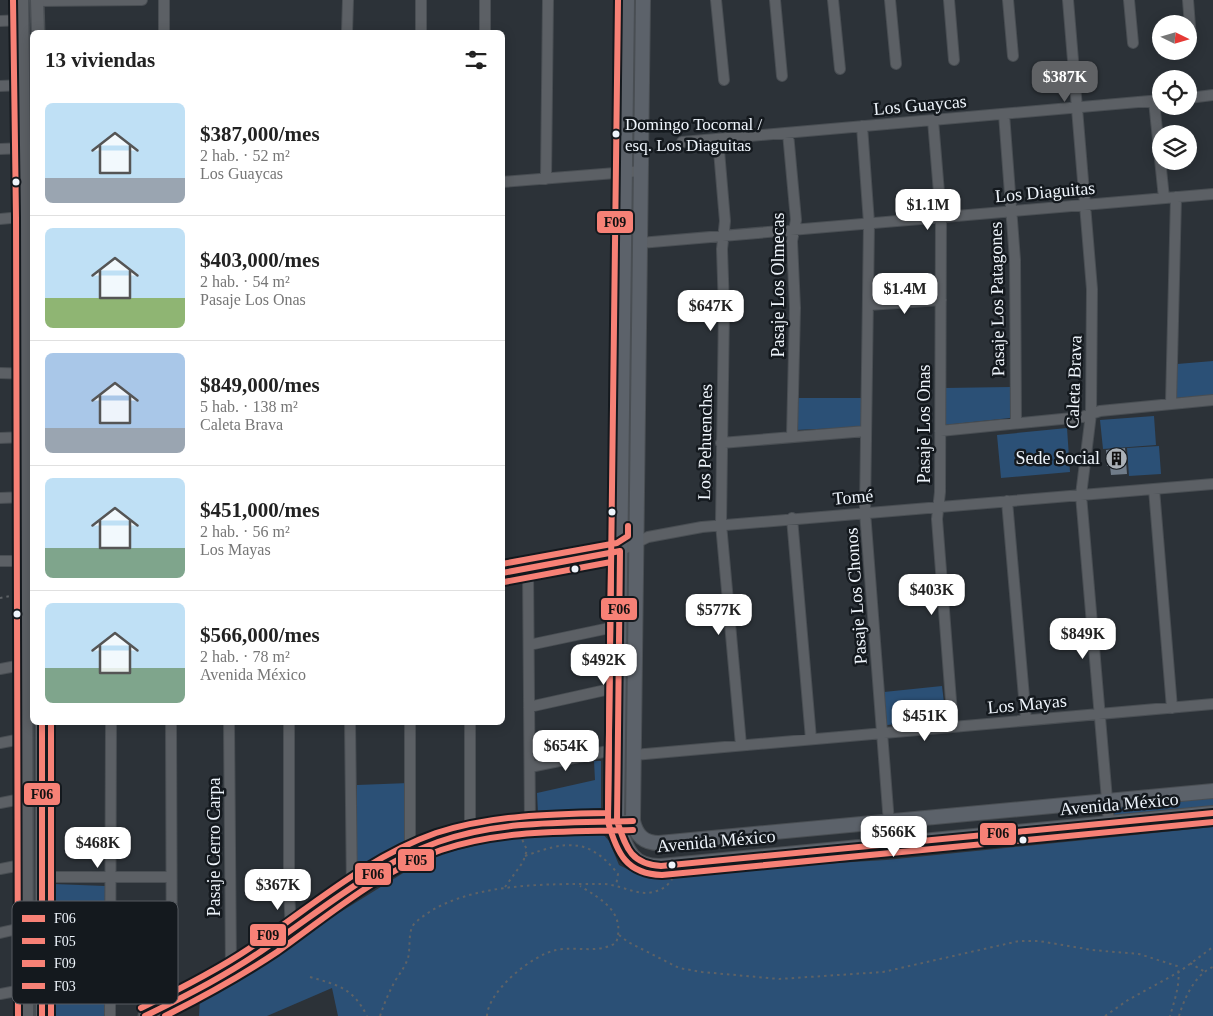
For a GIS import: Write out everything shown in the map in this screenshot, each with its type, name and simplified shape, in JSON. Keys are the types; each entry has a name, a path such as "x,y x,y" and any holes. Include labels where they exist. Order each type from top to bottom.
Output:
{"main road":[{"path":"617,821 627,0"},
{"path":"634,821 643,0"},
{"name":"Avenida México","path":"634,821 640,837 649,842 659,843 889,823 1213,791"},
{"name":"Avenida México","path":"617,821 628,849 639,862 656,866 1213,813"}],"street":[{"path":"22,0 24,148 29,217 29,374 25,437 25,497 29,561 26,901"},
{"path":"38,30 37,1 142,0"},
{"path":"164,0 164,30"},
{"path":"347,30 348,0"},
{"path":"421,0 421,30"},
{"path":"485,0 485,30"},
{"path":"546,179 548,0"},
{"path":"716,0 724,80"},
{"path":"775,0 782,76"},
{"path":"833,0 840,69"},
{"path":"890,0 896,64"},
{"path":"950,0 954,60"},
{"path":"1008,0 1013,56"},
{"name":"Caleta Brava","path":"1068,0 1092,289 1091,414 1081,495 1109,824"},
{"path":"1129,0 1133,43"},
{"path":"1188,0 1189,15"},
{"path":"0,21 22,20"},
{"path":"0,86 23,85"},
{"path":"1197,97 1213,96"},
{"name":"Los Guaycas","path":"682,142 1152,101"},
{"name":"Pasaje Los Patagones","path":"1004,114 1015,260 1016,423"},
{"path":"1159,115 1164,198"},
{"name":"Pasaje Los Onas","path":"933,120 941,217 940,431 937,519 953,727"},
{"name":"Pasaje Los Chonos","path":"862,126 869,223 866,512 889,823"},
{"name":"Pasaje Los Olmecas","path":"788,132 796,220 792,241 795,318 792,437"},
{"name":"Los Pehuenches","path":"718,139 725,222 723,236 721,524 741,745"},
{"path":"0,149 24,148"},
{"path":"505,182 641,172"},
{"name":"Los Diaguitas","path":"640,242 1213,194"},
{"path":"1171,404 1176,197"},
{"path":"0,219 29,217"},
{"path":"868,305 941,300"},
{"path":"0,374 29,374"},
{"path":"940,431 1082,417 1100,411 1213,400"},
{"path":"721,443 866,431"},
{"path":"0,438 25,437"},
{"name":"Tomé","path":"505,573 620,551 637,541 674,531 721,524 1213,484"},
{"path":"1154,488 1172,708"},
{"path":"0,498 25,497"},
{"path":"1007,501 1026,720"},
{"path":"792,518 811,739"},
{"path":"0,561 29,561"},
{"path":"528,569 530,825"},
{"path":"529,645 619,626"},
{"path":"0,669 29,664"},
{"path":"529,707 619,687"},
{"name":"Los Mayas","path":"634,754 1213,704"},
{"path":"42,725 42,901"},
{"path":"110,901 111,725"},
{"path":"171,725 171,901"},
{"name":"Pasaje Cerro Carpa","path":"229,725 231,970"},
{"path":"289,725 291,930"},
{"path":"350,725 352,889"},
{"path":"410,725 410,854"},
{"path":"470,725 470,834"},
{"path":"0,743 26,738"},
{"path":"530,767 618,749"},
{"path":"0,803 26,798"},
{"path":"178,1000 231,970 352,889 410,854 440,842 470,834 530,825 634,821"},
{"path":"0,869 26,864"},
{"path":"42,877 171,877"},
{"path":"145,1016 170,1004"}],"path":[{"path":"504,888 523,862 527,850 524,839 519,836"},
{"path":"525,856 574,844 591,849 608,862 618,874 616,886"},
{"path":"380,1016 408,957 412,928 416,922 436,910 470,894 543,884 580,886 604,884 645,893 657,892 670,882 678,864"},
{"path":"487,1016 492,998 514,975 536,958 558,950 607,948 616,943 619,935 618,920 611,909 580,886"},
{"path":"619,935 628,942 680,968 702,972 779,979 882,972 992,947 1028,941 1139,954 1177,966 1179,972 1170,1016"},
{"path":"1105,1016 1128,1000 1179,972 1213,947"},
{"path":"1190,963 1205,972"},
{"path":"1179,1016 1183,1001 1205,972 1213,967"},
{"path":"310,977 347,989 361,1004 367,1016"}],"shaded area":[{"path":"1213,361 1213,395 1176,398 1177,364"},
{"path":"1010,387 1010,418 944,425 944,388"},
{"path":"796,398 863,398 862,427 795,430"},
{"path":"1154,416 1156,445 1103,449 1100,420"},
{"path":"1067,428 1070,472 1001,478 997,435"},
{"path":"1159,446 1161,474 1129,476 1127,448"},
{"path":"942,686 946,719 887,725 884,692"},
{"path":"594,761 601,761 601,808 538,813 537,793 595,780"},
{"path":"409,783 406,844 355,876 357,785"},
{"path":"1213,797 1213,808 1114,816 1113,806"},
{"path":"1213,827 1213,1016 338,1016 332,988 267,1016 199,1016 200,998 269,962 326,921 429,857 506,838 603,834 609,841 619,865 639,875 886,860"},
{"path":"54,884 105,886 105,901 54,901"},
{"path":"55,1004 104,1004 104,1016 55,1016"}],"building":[{"name":"Sede Social","path":"1125,448 1127,474 1111,475 1110,466 1107,466 1106,450"}],"transit line":[{"name":"F03","path":"13,0 16,217 18,901"},
{"name":"F09","path":"178,990 224,965 340,884 386,855 411,843 436,833 478,822 543,815 608,813 618,0"},
{"name":"F09","path":"505,563 617,543 628,536 628,526"},
{"name":"F06","path":"505,572 620,551 617,821 623,839 631,853 642,862 661,866 1213,813"},
{"name":"F05","path":"505,582 611,562 608,822 615,843 625,860 640,871 662,875 1213,822"},
{"name":"F06","path":"42,725 42,901"},
{"name":"F09","path":"51,725 51,901"},
{"name":"F06","path":"178,1000 240,965 351,888 415,851 462,835 510,826 633,821"},
{"name":"F05","path":"165,1016 208,994 277,952 376,882 419,859 441,850 464,843 512,835 633,830"},
{"name":"F03","path":"18,1004 18,1016"},
{"name":"F06","path":"42,1004 42,1016"},
{"name":"F09","path":"51,1004 51,1016"},
{"name":"F09","path":"141,1008 149,1004"},
{"name":"F06","path":"145,1016 169,1004"}],"place":[{"name":"Domingo Tocornal / esq. Los Diaguitas","path":"616,134"},
{"name":"Sede Social","path":"1116,458"}]}
